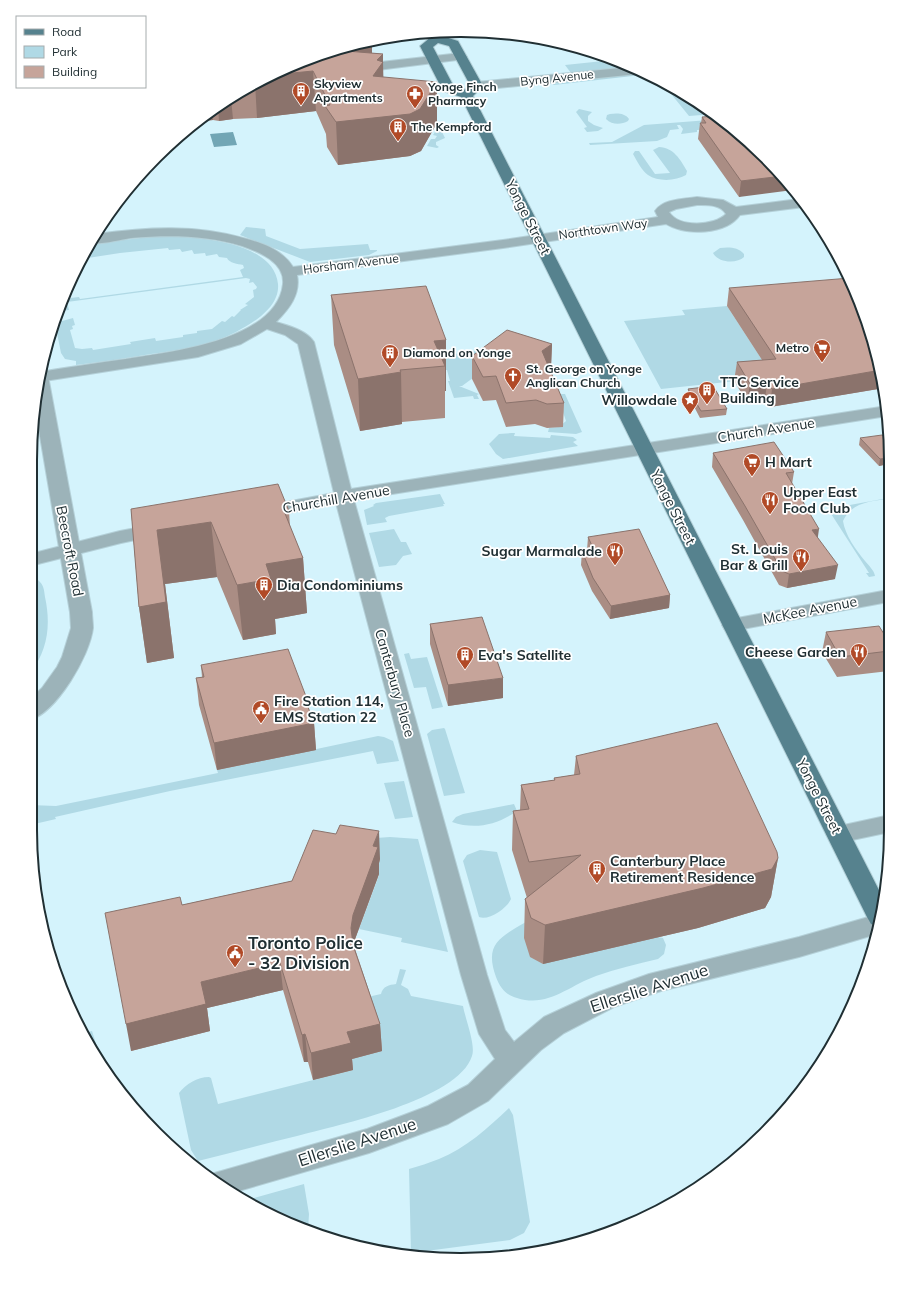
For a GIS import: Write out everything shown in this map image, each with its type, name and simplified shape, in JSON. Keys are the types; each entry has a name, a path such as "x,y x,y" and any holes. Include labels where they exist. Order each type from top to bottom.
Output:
{"main road":[{"name":"Yonge Street","path":"433,38 426,46 448,88 471,91"},
{"name":"Yonge Street","path":"441,38 454,44 461,57 471,91 539,239 876,910"}],"street":[{"path":"343,70 461,57"},
{"name":"Byng Avenue","path":"471,91 628,71"},
{"name":"Northtown Way","path":"539,239 667,220 684,226 710,226 721,224 731,218 732,212 725,206 712,202 688,202 672,205 663,209 663,216 667,220"},
{"path":"732,212 797,204"},
{"path":"100,238 161,232 210,234 238,240 260,249 277,258 288,272"},
{"name":"Horsham Avenue","path":"46,375 203,351 242,337 265,323 279,310 290,289 288,272 539,239"},
{"name":"Canterbury Place","path":"265,323 291,332 306,342 344,496 480,993 493,1034 512,1061"},
{"name":"Beecroft Road","path":"37,705 60,681 73,657 80,636 81,612 42,396"},
{"name":"Church Avenue","path":"644,450 881,412"},
{"name":"Churchill Avenue","path":"242,516 311,504 344,496 644,450"},
{"path":"37,558 120,537 181,526"},
{"name":"McKee Avenue","path":"732,625 884,597"},
{"path":"838,834 884,824"},
{"name":"Ellerslie Avenue","path":"225,1182 369,1141 432,1117 478,1093 531,1042 554,1025 604,1000 658,981 799,946 873,926"}],"green space":[{"path":"602,61 620,68 571,73 565,65"},
{"path":"633,74 637,76 554,85 552,84"},
{"path":"671,93 705,115 689,116"},
{"path":"579,109 592,112 588,116 588,121 603,128 598,131 587,132 584,128 587,127 576,112"},
{"path":"607,115 623,115 629,119 628,121 617,124 606,119"},
{"path":"711,120 719,126 717,129 697,130 697,132 681,134 683,129 680,125 677,125 679,129 670,130 667,137 657,141 590,145 589,143 612,142 644,125"},
{"path":"439,126 445,138 436,142 436,145 439,147 437,148 427,146 431,139 435,139 437,136 433,135"},
{"path":"659,147 669,149 676,155 687,171 686,175 677,179 662,180 652,177 646,173 633,154 635,151 639,151 655,174 670,173 653,150"},
{"path":"246,227 265,229 266,236 300,249 368,244 370,250 377,251 369,255 310,262 240,235"},
{"path":"158,236 172,236 209,240 247,249 262,258 273,269 278,284 275,300 264,313 250,324 216,341 173,351 76,365 76,361 65,359 61,353 57,332 60,322 73,318 75,325 72,326 73,329 70,330 75,348 82,349 92,348 93,350 131,344 130,342 155,338 156,341 183,337 183,335 197,333 197,331 212,329 222,321 225,322 232,316 234,317 240,310 248,305 245,304 254,297 253,290 257,287 253,282 249,283 250,279 246,278 67,302 69,298 79,297 80,299 243,277 240,270 244,268 243,265 236,264 227,258 219,257 217,254 206,256 205,253 194,254 192,250 182,252 180,249 169,250 168,248 89,258 98,243"},
{"path":"720,248 736,249 744,254 744,257 737,261 723,261 713,253"},
{"path":"67,303 69,310 64,310"},
{"path":"727,306 773,377 661,389 624,321 685,315 682,310"},
{"path":"543,342 551,364 530,357 504,355 462,386 459,386 479,394 477,395 479,399 474,399 473,396 454,398 448,381 450,381 447,370 444,370 439,356"},
{"path":"557,394 565,394 582,432 576,434 548,432 549,428 559,427 566,421"},
{"path":"515,433 514,436 550,438 551,435 573,437 577,440 573,442 578,446 503,459 496,454 489,444 499,434"},
{"path":"440,494 445,504 443,504 444,506 389,516 385,518 387,522 367,525 364,510 374,506 373,505 376,503"},
{"path":"884,499 868,502 856,507 846,515 843,521 851,542 874,572 875,576 869,577 866,573 869,573 828,509"},
{"path":"394,529 401,542 406,542 412,554 403,556 396,565 379,567 369,533"},
{"path":"37,580 44,590 48,627 44,646 37,662 37,623"},
{"path":"409,653 411,659 427,657 443,707 432,709 426,687 414,688 404,654"},
{"path":"444,728 465,793 444,796 427,734 432,730"},
{"path":"378,736 393,741 399,761 377,764 373,751 170,791 55,817 56,819 37,823 37,805 56,806 218,773 217,770"},
{"path":"404,781 413,817 395,819 384,783"},
{"path":"514,804 517,811 494,823 469,826 452,822 456,817 463,814"},
{"path":"390,837 418,839 448,952 401,942 402,938 359,929 379,875 349,840"},
{"path":"480,850 497,852 511,899 502,910 483,918 479,917 463,861 467,855"},
{"path":"526,922 658,937 663,938 666,945 664,954 658,959 596,976 548,998 528,1000 513,997 502,988 496,977 492,957 493,949 502,937"},
{"path":"400,969 406,970 401,985 408,989 411,996 463,1006 473,1045 473,1051 472,1056 462,1072 445,1086 421,1098 395,1108 340,1125 198,1161 191,1150 179,1093 185,1087 200,1078 211,1078 218,1104 353,1070 349,1060 363,998 381,994 382,991 389,985 396,984"},
{"path":"92,1031 97,1045 94,1041 89,1032"},
{"path":"509,1108 513,1115 530,1222 524,1233 510,1240 425,1251 411,1250 409,1169 449,1154 485,1130"},
{"path":"304,1184 309,1214 308,1225 273,1209 253,1198"}],"shaded area":[{"path":"233,132 237,145 214,147 210,134"}],"building":[{"path":"350,51 383,54 377,60 383,62 373,76 437,82 420,109 410,114 336,122 325,106 330,105 313,71 289,73 324,59"},
{"path":"702,117 707,117 740,142 775,177 741,181 700,123 706,123"},
{"name":"Metro","path":"843,279 862,324 874,371 772,389 767,382 750,384 737,362 776,359 729,288"},
{"path":"426,286 446,340 434,341 445,366 400,370 401,372 358,379 331,295"},
{"path":"507,330 552,344 542,351 564,403 547,404 536,400 506,403 496,376 483,377 472,356"},
{"name":"TTC Service Building","path":"713,386 727,409 701,411 688,389"},
{"path":"883,436 884,459 880,459 860,438"},
{"path":"774,442 794,472 786,473 819,529 812,530 838,565 789,574 782,571 713,453"},
{"path":"278,484 289,511 284,511 303,558 266,564 271,579 237,585 211,522 157,530 166,602 139,607 131,509"},
{"path":"639,529 670,595 611,606 593,578 582,551 594,550 588,537"},
{"path":"482,617 503,678 448,685 430,624"},
{"path":"879,626 884,634 884,652 840,657 826,632"},
{"name":"Fire Station 114, EMS Station 22","path":"288,649 307,699 305,699 314,723 214,743 196,678 204,677 201,665"},
{"path":"717,723 777,852 778,858 772,869 703,888 545,925 531,918 525,899 581,855 529,862 513,811 529,809 521,785 555,780 554,778 580,774 576,756"},
{"name":"Toronto Police - 32 Division","path":"340,825 379,831 373,846 378,847 353,915 351,928 353,945 380,1024 347,1032 351,1043 311,1053 305,1034 302,1035 280,963 201,982 206,1004 126,1024 105,913 180,897 182,905 292,881 313,830 336,834"}],"place":[{"name":"Skyview Apartments","path":"301,106"},
{"name":"Yonge Finch Pharmacy","path":"415,109"},
{"name":"The Kempford","path":"398,142"},
{"name":"Metro","path":"822,363"},
{"name":"Diamond on Yonge","path":"390,368"},
{"name":"St. George on Yonge Anglican Church","path":"513,391"},
{"name":"TTC Service Building","path":"707,405"},
{"name":"Willowdale","path":"690,415"},
{"name":"H Mart","path":"752,477"},
{"name":"Upper East Food Club","path":"770,515"},
{"name":"Sugar Marmalade","path":"615,566"},
{"name":"St. Louis Bar & Grill","path":"801,572"},
{"name":"Dia Condominiums","path":"264,600"},
{"name":"Cheese Garden","path":"859,667"},
{"name":"Eva's Satellite","path":"465,670"},
{"name":"Fire Station 114, EMS Station 22","path":"261,724"},
{"name":"Canterbury Place Retirement Residence","path":"597,884"},
{"name":"Toronto Police - 32 Division","path":"235,968"}]}
